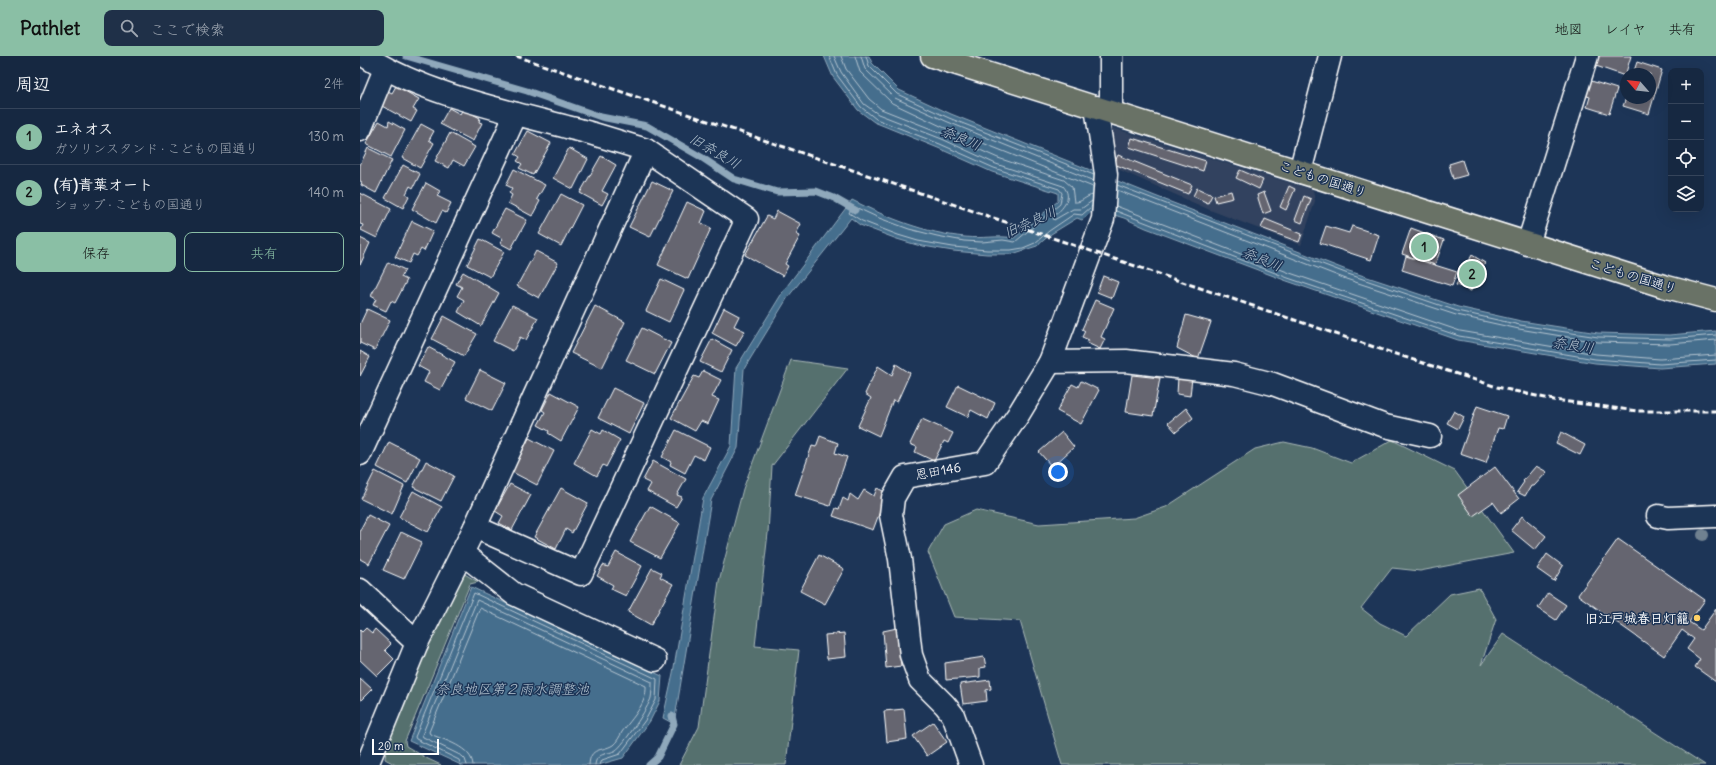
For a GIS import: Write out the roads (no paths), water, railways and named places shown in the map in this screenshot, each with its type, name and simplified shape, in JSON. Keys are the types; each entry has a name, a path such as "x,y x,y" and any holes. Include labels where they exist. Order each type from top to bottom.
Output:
{"main road":[{"name":"こどもの国通り","path":"932,56 1528,244 1663,286 1716,300"}],"street":[{"path":"365,56 385,69 434,89 516,114 569,127 646,150 747,219 581,574 475,527"},
{"name":"恩田146","path":"971,765 953,714 946,705 920,680 911,656 900,559 891,515 892,498 905,477 985,462 1018,415 1050,362 1103,219 1106,174 1104,110 1111,56"},
{"path":"1300,172 1330,56"},
{"path":"1528,244 1586,56"},
{"path":"360,130 385,69"},
{"path":"360,454 516,114"},
{"path":"367,765 417,643 475,527 646,150"},
{"path":"1050,362 1126,362 1234,374 1273,384 1385,426 1430,436"},
{"path":"1658,516 1668,518 1716,516"},
{"path":"462,553 514,594 654,660"},
{"path":"360,590 417,643"}],"water":[{"name":"奈良川","path":"824,56 869,56 872,63 899,90 951,114 1155,196 1349,271 1458,307 1521,321 1598,333 1669,335 1716,331 1716,364 1660,368 1595,363 1458,340 1287,281 1146,228 1124,218 1095,209 1082,220 1077,218 1051,234 1037,246 1012,254 987,254 953,251 917,245 860,225 851,218 788,297 744,369 738,448 711,500 674,724 663,718 673,673 703,498 731,446 736,368 784,290 852,200 893,219 936,232 971,237 1014,238 1058,201 1058,193 992,172 874,122 858,110 833,77"},
{"name":"奈良地区第２雨水調整池","path":"471,587 662,676 660,701 650,721 623,758 598,765 461,765 409,741"}],"waterway":[{"name":"旧奈良川","path":"406,56 527,91 601,117 647,126 701,157 734,179 777,192 816,191 834,198 855,210"},
{"path":"649,765 658,757 674,724 672,716"}],"railway":[{"path":"516,56 1380,349 1497,387 1554,400 1637,411 1716,411"}],"place":[{"name":"エネオス","path":"1424,247"},
{"name":"(有)青葉オート","path":"1472,274"},
{"name":"旧江戸城春日灯籠","path":"1697,618"}]}
